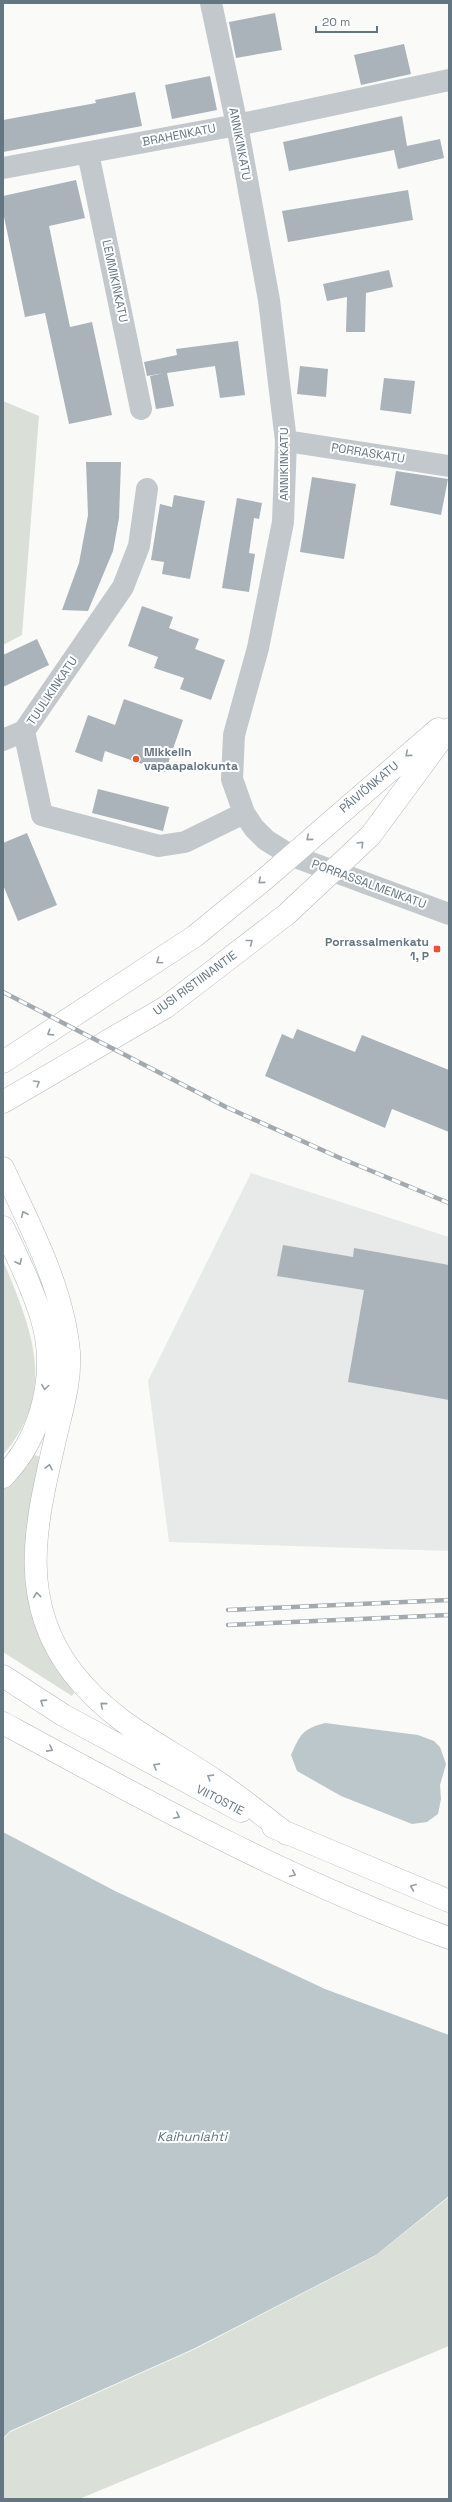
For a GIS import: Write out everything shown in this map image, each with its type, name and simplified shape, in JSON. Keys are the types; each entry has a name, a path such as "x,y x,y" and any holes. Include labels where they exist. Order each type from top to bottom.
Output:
{"main road":[{"name":"PÄIVIÖNKATU","path":"290,855 449,720"},
{"name":"PÄIVIÖNKATU","path":"333,871 370,835 449,729"},
{"path":"3,1062 23,1051 195,936 266,878 290,855"},
{"name":"UUSI RISTIINANTIE","path":"3,1102 166,1007 287,914 333,871"},
{"path":"3,1168 38,1242 64,1316 69,1354 66,1392 37,1529 34,1566 38,1604 52,1638 72,1672 100,1702 121,1720 137,1733 213,1779 287,1834"},
{"path":"3,1227 28,1281 41,1318 47,1354 46,1386 40,1414 28,1444 13,1467 3,1477"},
{"name":"VIITOSTIE","path":"3,1676 63,1715 200,1791 287,1834 449,1901"},
{"path":"3,1723 113,1783 264,1860 345,1898 449,1938"},
{"path":"402,1921 449,1954"}],"street":[{"name":"ANNIKINKATU","path":"211,3 237,125 269,300 286,441 283,522 258,648 234,736 232,779 244,813 254,828 266,840 290,855"},
{"name":"BRAHENKATU","path":"3,168 237,125 449,80"},
{"name":"LEMMIKINKATU","path":"88,153 141,408"},
{"name":"PORRASKATU","path":"286,441 449,466"},
{"name":"TUULIKINKATU","path":"147,489 139,546 123,587 24,731 42,815 159,846 185,842 244,813"},
{"path":"3,740 24,731"},
{"name":"PORRASSALMENKATU","path":"290,855 449,914"}],"shaded area":[{"path":"3,401 39,416 22,635 3,645"},
{"path":"251,1173 449,1237 449,1551 169,1542 148,1381"},
{"path":"3,1260 23,1310 30,1335 34,1359 35,1383 31,1407 20,1431 3,1455"},
{"path":"32,1454 43,1458 27,1537 76,1689 72,1696 3,1652 3,1490"},
{"path":"449,2197 449,2346 79,2499 3,2499 3,2439 10,2432 195,2349 375,2256"}],"water":[{"path":"325,1723 418,1735 434,1741 440,1747 446,1764 440,1785 441,1799 438,1814 427,1822 412,1824 341,1796 297,1771 291,1755 297,1742 307,1730"},
{"name":"Kaihunlahti","path":"3,1832 115,1891 325,1989 449,2035 449,2196 376,2255 193,2349 10,2431 3,2438"}],"building":[{"path":"275,13 282,50 236,58 229,22"},
{"path":"404,44 411,74 361,85 354,55"},
{"path":"210,76 217,110 172,119 165,85"},
{"path":"135,92 142,126 3,152 3,120 96,103 95,100"},
{"path":"402,116 407,146 440,139 444,158 398,169 394,150 289,171 283,142"},
{"path":"76,180 85,218 49,226 70,327 92,322 112,415 69,424 45,313 25,317 3,212 3,196"},
{"path":"408,190 413,220 288,242 282,211"},
{"path":"389,270 393,287 366,293 365,332 346,332 347,297 327,301 323,284"},
{"path":"238,341 245,395 220,398 215,366 167,373 174,406 156,409 150,376 164,373 147,376 144,362 177,355 176,349"},
{"path":"300,366 328,369 326,397 297,394"},
{"path":"384,378 415,381 411,414 380,410"},
{"path":"86,462 121,462 119,518 113,551 88,611 62,610 79,563 88,515"},
{"path":"396,471 448,479 441,515 390,505"},
{"path":"312,477 356,484 344,559 300,552"},
{"path":"174,495 205,501 190,579 162,574 164,562 151,560 160,504 172,507"},
{"path":"237,498 262,503 259,519 254,518 249,553 255,554 249,592 222,588"},
{"path":"142,606 173,617 169,628 199,639 195,649 225,660 211,700 180,689 184,678 154,668 158,657 128,646"},
{"path":"37,639 49,665 3,687 3,655"},
{"path":"124,699 183,720 165,772 105,751 102,762 75,752 88,715 115,725"},
{"path":"98,789 169,807 163,831 92,813"},
{"path":"27,833 57,905 18,921 3,885 3,843"},
{"path":"297,1029 355,1052 362,1035 449,1070 449,1132 392,1109 385,1128 265,1076 282,1034 293,1039"},
{"path":"283,1245 353,1257 354,1248 449,1265 449,1400 348,1382 364,1290 277,1276"}],"railway":[{"path":"3,992 226,1107 340,1158 449,1203"},
{"path":"228,1610 449,1600"},
{"path":"228,1625 449,1615"}],"place":[{"name":"Mikkelin vapaapalokunta","path":"136,759"},
{"name":"Porrassalmenkatu 1, P","path":"437,949"}]}
